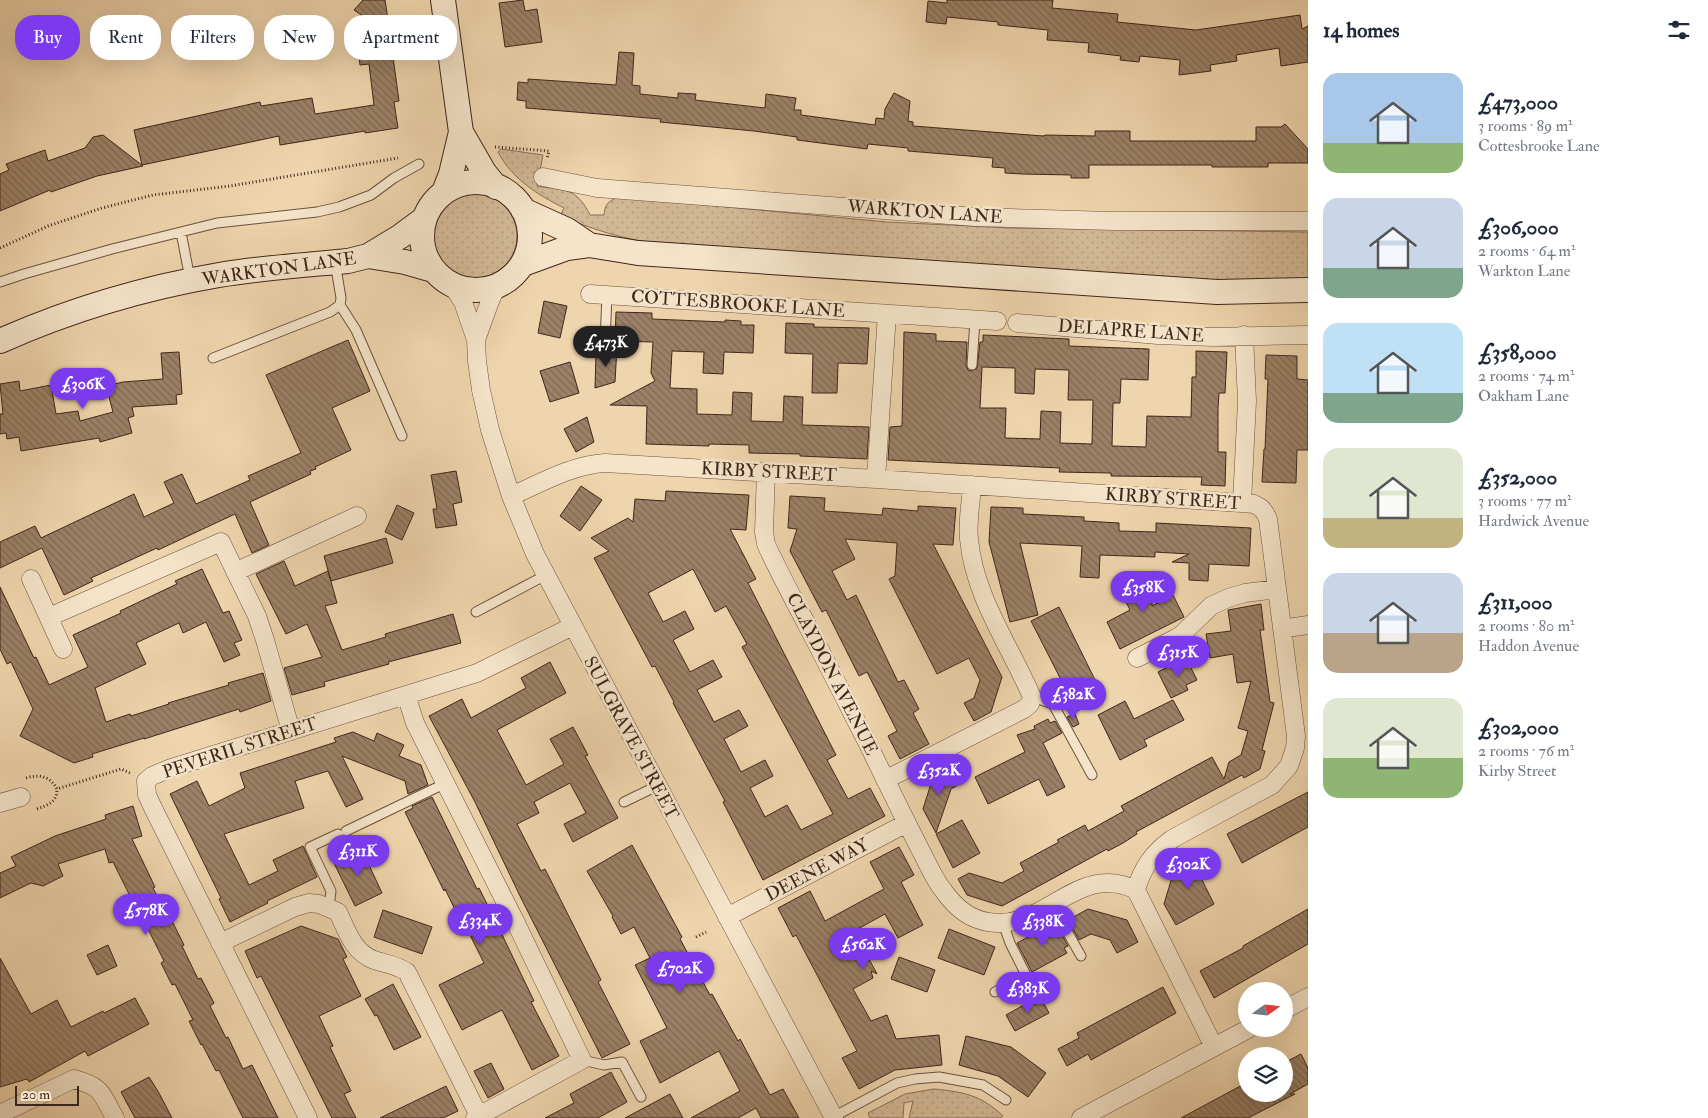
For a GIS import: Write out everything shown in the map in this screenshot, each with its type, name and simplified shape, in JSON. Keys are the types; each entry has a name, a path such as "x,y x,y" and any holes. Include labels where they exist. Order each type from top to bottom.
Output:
{"street":[{"path":"443,0 461,132 451,174 444,192"},
{"path":"461,132 484,172 496,187"},
{"name":"WARKTON LANE","path":"543,177 596,188 975,217 1113,221 1308,221"},
{"path":"467,182 489,183 509,193 523,210 528,220 530,237 527,254 516,273 502,284 489,289 474,291 462,289 438,276 427,262 422,246 422,227 427,211 444,192 454,186 467,182"},
{"path":"523,210 567,230 589,245"},
{"name":"WARKTON LANE","path":"368,256 401,236 424,219"},
{"path":"522,264 567,248 589,245 638,253 1072,283 1217,292 1308,290"},
{"name":"WARKTON LANE","path":"0,341 34,326 109,300 218,276 335,262 368,256 405,262 433,270"},
{"name":"SULGRAVE STREET","path":"452,285 463,302 476,340 477,362 490,430 510,496 535,554 833,1118"},
{"name":"SULGRAVE STREET","path":"476,340 497,286"},
{"name":"COTTESBROOKE LANE","path":"598,295 997,322"},
{"path":"876,478 887,314"},
{"name":"DELAPRE LANE","path":"1017,323 1158,335 1214,337 1308,335"},
{"path":"1242,503 1247,401 1244,335"},
{"name":"KIRBY STREET","path":"510,496 575,469 591,464 605,463 876,478 1254,504 1265,513 1270,529 1296,736 1295,748 1289,766 1272,785 1160,848 1150,859 1140,877 1136,890"},
{"name":"CLAYDON AVENUE","path":"766,472 764,532 766,544 907,823 942,890 954,905 977,919 1004,923 1023,920 1084,887 1097,883 1124,884 1136,890"},
{"path":"885,780 1024,710 1030,704 1032,697 988,607 974,569 969,538 972,485"},
{"path":"235,572 357,516"},
{"path":"49,617 221,542 252,604 265,640 290,731"},
{"path":"31,579 64,649"},
{"path":"1138,658 1180,636 1211,606 1245,593 1277,589"},
{"path":"1282,629 1308,625"},
{"name":"PEVERIL STREET","path":"308,1118 153,808 147,795 146,781 152,776 171,768 477,673 572,626"},
{"path":"220,942 295,907 309,903 320,904 338,912 354,946 362,954 400,967 407,972 477,1117 582,1060 515,921 415,724 406,695"},
{"path":"0,803 22,788"},
{"name":"DEENE WAY","path":"727,917 907,823"},
{"path":"1136,890 1214,1047"},
{"path":"1293,1005 1308,997"},
{"path":"1081,1118 1238,1034"},
{"path":"0,1114 74,1079 89,1083 100,1090 115,1118"}],"lane":[{"path":"0,282 112,249 217,223 317,212 339,207 371,195 394,178 419,164"},
{"name":"WARKTON LANE","path":"181,232 191,282"},
{"path":"335,262 341,298 340,305 356,330 402,436"},
{"path":"598,295 605,342"},
{"path":"214,358 330,312 340,305"},
{"path":"972,365 975,320"},
{"path":"476,612 546,575"},
{"path":"1032,697 1053,704 1092,775"},
{"path":"329,907 331,891 310,848 444,784"},
{"path":"624,802 657,786"},
{"path":"1052,904 1081,956"},
{"path":"995,992 1026,975 1010,943 1004,923"},
{"path":"582,1060 604,1065 622,1062 641,1097"},
{"path":"833,1118 897,1084 915,1079 938,1077 982,1085 1006,1100"}],"path":[{"path":"490,150 496,146 549,151"},
{"path":"0,248 48,226 102,208 153,195 230,186 399,158"},
{"path":"57,789 122,769 146,781"},
{"path":"22,788 36,776 42,776 54,783 57,789 57,796 53,802 35,810"},
{"path":"696,937 706,932"}],"shaded area":[{"path":"501,149 543,155 537,186 563,190 575,195 580,199 590,215 604,215 608,203 619,197 887,222 1010,228 1308,232 1308,280 1166,280 649,242 604,232 560,216 564,208 535,192 518,178 498,152"},
{"path":"475,194 491,197 505,206 514,220 517,236 514,252 505,266 491,275 475,278 459,275 445,266 436,252 433,236 436,220 445,206 459,197"},
{"path":"934,1089 963,1093 979,1099 1003,1116 1000,1118 909,1118 913,1101 904,1103 903,1118 870,1118 868,1113 905,1094"}],"building":[{"path":"363,0 385,0 387,15 362,15 354,10"},
{"path":"523,0 525,11 537,9 542,42 505,47 499,3"},
{"path":"947,0 1053,0 1052,8 1118,14 1117,22 1196,30 1300,15 1302,29 1308,26 1308,62 1281,66 1279,48 1236,55 1237,61 1210,65 1211,71 1179,75 1180,60 1140,56 1139,62 1120,60 1121,56 1088,52 1089,43 1047,40 1048,30 998,25 998,22 947,17 946,24 926,22 928,1 947,3"},
{"path":"619,52 634,53 632,85 640,86 640,94 678,98 678,93 696,94 695,100 765,108 766,94 796,98 794,110 801,110 801,115 875,125 876,118 884,119 885,109 894,93 910,101 908,121 913,122 913,126 1043,136 1095,136 1095,131 1130,131 1130,141 1256,141 1256,127 1281,127 1285,124 1308,149 1308,163 1268,163 1268,167 1089,165 1089,178 1071,178 1071,175 1005,173 1005,168 992,167 993,158 908,151 908,148 868,144 867,149 797,140 797,137 754,131 660,122 661,119 526,108 526,101 517,100 518,82 528,83 528,79 616,85"},
{"path":"359,60 393,60 399,101 394,102 398,128 365,133 365,131 280,145 279,136 142,165 134,130 260,102 261,106 312,98 315,114 374,105 369,64 360,65"},
{"path":"103,135 143,166 97,176 51,192 50,190 0,211 0,174 9,170 6,164 45,150 48,161 85,148 93,137"},
{"path":"544,301 567,306 560,338 538,333"},
{"path":"616,312 652,313 652,319 725,322 725,320 741,321 741,325 754,325 753,353 724,352 723,374 703,373 704,352 672,351 670,388 697,389 697,414 732,415 733,392 752,393 751,421 783,422 784,396 803,397 802,425 869,427 867,459 800,456 800,454 749,453 749,445 646,444 647,406 610,405 655,381 651,373 653,342 615,341"},
{"path":"786,323 814,324 814,327 869,328 867,364 838,363 837,393 812,393 813,354 785,353"},
{"path":"904,332 936,334 936,341 967,342 966,365 968,370 971,371 977,368 980,342 983,342 983,335 1069,339 1069,346 1149,349 1148,380 1121,379 1120,403 1113,403 1112,446 1146,447 1147,416 1191,417 1192,377 1196,377 1196,351 1227,352 1225,393 1219,393 1218,408 1218,452 1226,452 1225,486 1201,485 1202,477 1111,476 1111,473 1059,472 1060,468 888,460 890,427 902,426","holes":["982,367 1015,368 1015,393 1034,394 1035,369 1069,370 1068,400 1093,400 1092,444 1060,443 1061,412 1041,411 1040,439 1005,438 1006,408 980,408"]},
{"path":"348,340 370,391 332,408 351,450 315,467 316,469 310,471 311,474 250,502 269,545 252,553 235,514 158,550 157,548 91,578 93,581 64,595 42,548 0,568 0,542 35,526 41,538 134,494 144,517 174,503 164,482 182,474 196,504 250,480 248,476 301,453 266,375"},
{"path":"617,347 615,382 595,388 596,354"},
{"path":"179,352 182,394 176,395 177,404 132,407 134,416 128,418 132,433 100,442 99,438 21,451 19,437 7,439 6,433 0,434 0,414 3,414 0,384 19,381 20,391 51,385 56,414 78,411 80,421 113,412 106,386 123,382 163,379 161,353"},
{"path":"1266,355 1297,356 1297,379 1308,380 1308,450 1297,450 1296,483 1262,482 1268,379 1265,379"},
{"path":"570,362 579,393 550,402 540,371"},
{"path":"587,417 594,442 576,452 564,429"},
{"path":"456,471 462,502 453,504 457,525 436,528 433,509 437,509 431,475"},
{"path":"581,486 602,500 580,531 560,516"},
{"path":"666,491 749,495 746,530 730,529 756,579 748,583 836,755 827,760 848,799 870,788 885,816 763,880 674,702 655,666 652,667 594,558 609,551 591,538 628,518 633,522 635,499 665,501","holes":["693,569 715,612 726,606 747,644 742,647 833,814 801,830 787,805 765,817 750,788 773,776 765,760 741,772 724,739 748,726 739,710 714,722 697,690 722,677 713,660 690,672 673,640 694,629 685,611 663,622 648,593"]},
{"path":"790,496 825,498 824,511 882,515 883,508 918,511 918,506 956,508 953,545 933,544 1002,677 991,712 974,721 964,703 974,698 980,680 969,658 937,674 889,579 895,576 897,543 845,539 855,559 832,571 847,600 856,595 898,682 904,680 919,709 913,713 929,744 900,759 888,736 897,731 867,672 859,676 826,610 822,612 790,551 797,529 788,528"},
{"path":"397,505 414,513 402,540 385,532"},
{"path":"991,507 1023,508 1023,514 1084,517 1084,521 1119,523 1119,531 1156,532 1156,523 1251,528 1249,566 1209,564 1208,581 1189,580 1189,563 1172,562 1189,554 1155,552 1155,557 1100,555 1099,578 1080,577 1082,546 1020,543 1038,615 1010,622 989,542"},
{"path":"386,538 393,563 331,581 324,556"},
{"path":"284,561 295,586 328,571 337,603 325,606 342,650 386,637 385,634 453,614 461,643 388,662 389,664 324,682 325,686 292,695 284,668 322,657 307,624 286,634 256,574"},
{"path":"202,569 223,613 229,611 242,640 234,643 240,655 224,662 206,622 183,633 179,623 136,643 146,664 95,688 106,722 130,714 131,716 263,673 271,701 240,712 239,709 92,754 93,757 74,763 20,736 33,709 11,662 7,664 0,649 0,587 49,685 88,667 73,635 121,613 120,611 177,584 175,581"},
{"path":"1154,571 1152,606 1173,595 1184,617 1120,649 1107,622 1130,610 1119,588"},
{"path":"1261,604 1264,630 1260,630 1270,702 1274,703 1262,750 1265,751 1260,769 1244,778 1242,775 1136,832 1137,834 1123,843 1108,851 1107,849 1002,906 967,895 958,879 969,873 1002,883 1024,871 1020,863 1059,842 1057,840 1085,825 1088,831 1124,811 1121,806 1212,757 1224,779 1229,762 1241,755 1248,731 1238,728 1251,681 1237,683 1233,654 1210,658 1206,634 1231,631 1228,610"},
{"path":"1059,607 1104,698 1077,711 1031,621"},
{"path":"1186,658 1197,680 1186,685 1188,690 1171,698 1158,672"},
{"path":"550,662 566,693 497,730 526,785 564,764 550,739 573,727 588,755 585,756 618,818 573,842 564,824 586,813 570,783 534,802 539,813 517,824 541,871 545,869 601,980 598,982 630,1044 602,1058 475,802 429,716 462,699 471,718 526,688 521,678"},
{"path":"1173,700 1184,720 1144,740 1147,746 1120,760 1098,715 1125,701 1134,719"},
{"path":"1075,714 1079,724 1073,727 1067,717"},
{"path":"1048,719 1050,723 1055,721 1062,733 1043,743 1065,787 1047,796 1039,779 988,804 975,777 1025,752 1017,735 1035,729 1034,726"},
{"path":"353,732 374,741 377,733 404,745 399,756 421,765 428,785 408,794 405,781 342,756 363,799 346,807 328,771 295,781 304,808 224,834 249,885 278,871 273,860 303,846 317,877 267,901 268,903 230,922 219,899 221,898 170,794 197,781 209,806 245,788 240,773 336,742 334,738"},
{"path":"948,766 958,785 951,789 936,833 923,809 934,774"},
{"path":"1308,792 1308,827 1242,863 1227,834"},
{"path":"432,797 477,889 479,888 494,918 534,1001 531,1002 559,1056 532,1070 502,1010 462,1030 439,985 484,963 445,889 444,891 405,812 413,808 412,806"},
{"path":"133,806 142,836 132,839 155,887 153,888 184,945 182,946 198,979 201,978 214,1003 210,1006 226,1038 228,1037 243,1069 252,1065 278,1118 243,1118 219,1070 216,1071 201,1045 189,1021 193,1020 175,984 172,985 161,963 164,961 146,925 143,927 113,862 109,863 105,849 58,864 63,876 43,886 31,883 0,898 0,873 16,866 11,857 55,836 106,819 105,815"},
{"path":"962,820 980,853 953,868 936,834"},
{"path":"632,845 682,937 680,939 710,995 712,994 738,1041 740,1039 770,1095 783,1089 799,1118 761,1118 756,1108 738,1118 691,1118 740,1091 719,1051 660,1083 640,1041 667,1028 635,965 650,958 634,927 621,934 613,916 587,871"},
{"path":"899,847 914,875 901,882 923,925 898,938 885,914 854,931 877,974 871,971 873,978 853,989 871,1021 887,1015 896,1039 939,1035 942,1065 895,1070 859,1089 842,1058 857,1051 796,935 793,937 778,908 810,891 825,921 884,889 870,862"},
{"path":"361,848 382,893 355,906 333,861"},
{"path":"1197,853 1208,874 1201,878 1214,904 1176,925 1164,904 1176,864"},
{"path":"1088,909 1127,920 1138,942 1117,953 1110,940 1091,934 1079,940 1068,920"},
{"path":"1308,909 1308,944 1242,982 1238,982 1238,984 1214,998 1200,971 1243,948 1243,946"},
{"path":"383,910 432,927 422,954 374,937"},
{"path":"1052,924 1053,928 1057,926 1068,946 1064,948 1067,953 1032,972 1017,943"},
{"path":"301,926 338,939 347,957 343,959 361,996 319,1016 333,1046 330,1047 351,1091 344,1094 356,1118 332,1118 261,976 257,978 245,951"},
{"path":"949,929 995,947 984,975 938,958"},
{"path":"108,945 117,966 97,975 87,955"},
{"path":"899,957 935,970 927,992 891,979"},
{"path":"0,958 31,1014 57,1000 71,1027 135,998 149,1024 88,1056 85,1051 29,1082 27,1079 0,1087"},
{"path":"393,984 421,1037 394,1050 377,1015 375,1016 365,999"},
{"path":"1163,987 1176,1013 1091,1060 1088,1054 1067,1066 1058,1049 1079,1038 1077,1033"},
{"path":"1040,996 1049,1013 1015,1031 1006,1015"},
{"path":"966,1036 1011,1047 1046,1073 1028,1097 998,1076 959,1065"},
{"path":"1301,1054 1308,1068 1308,1084 1293,1092 1293,1058"},
{"path":"491,1063 504,1089 488,1098 474,1071"},
{"path":"611,1072 627,1102 598,1118 545,1118 574,1103 570,1094"},
{"path":"149,1077 172,1118 135,1118 121,1092"},
{"path":"446,1086 458,1111 443,1118 380,1118"},
{"path":"1238,1087 1238,1102 1279,1102 1248,1118 1181,1118"},
{"path":"670,1094 683,1118 625,1118"}]}
